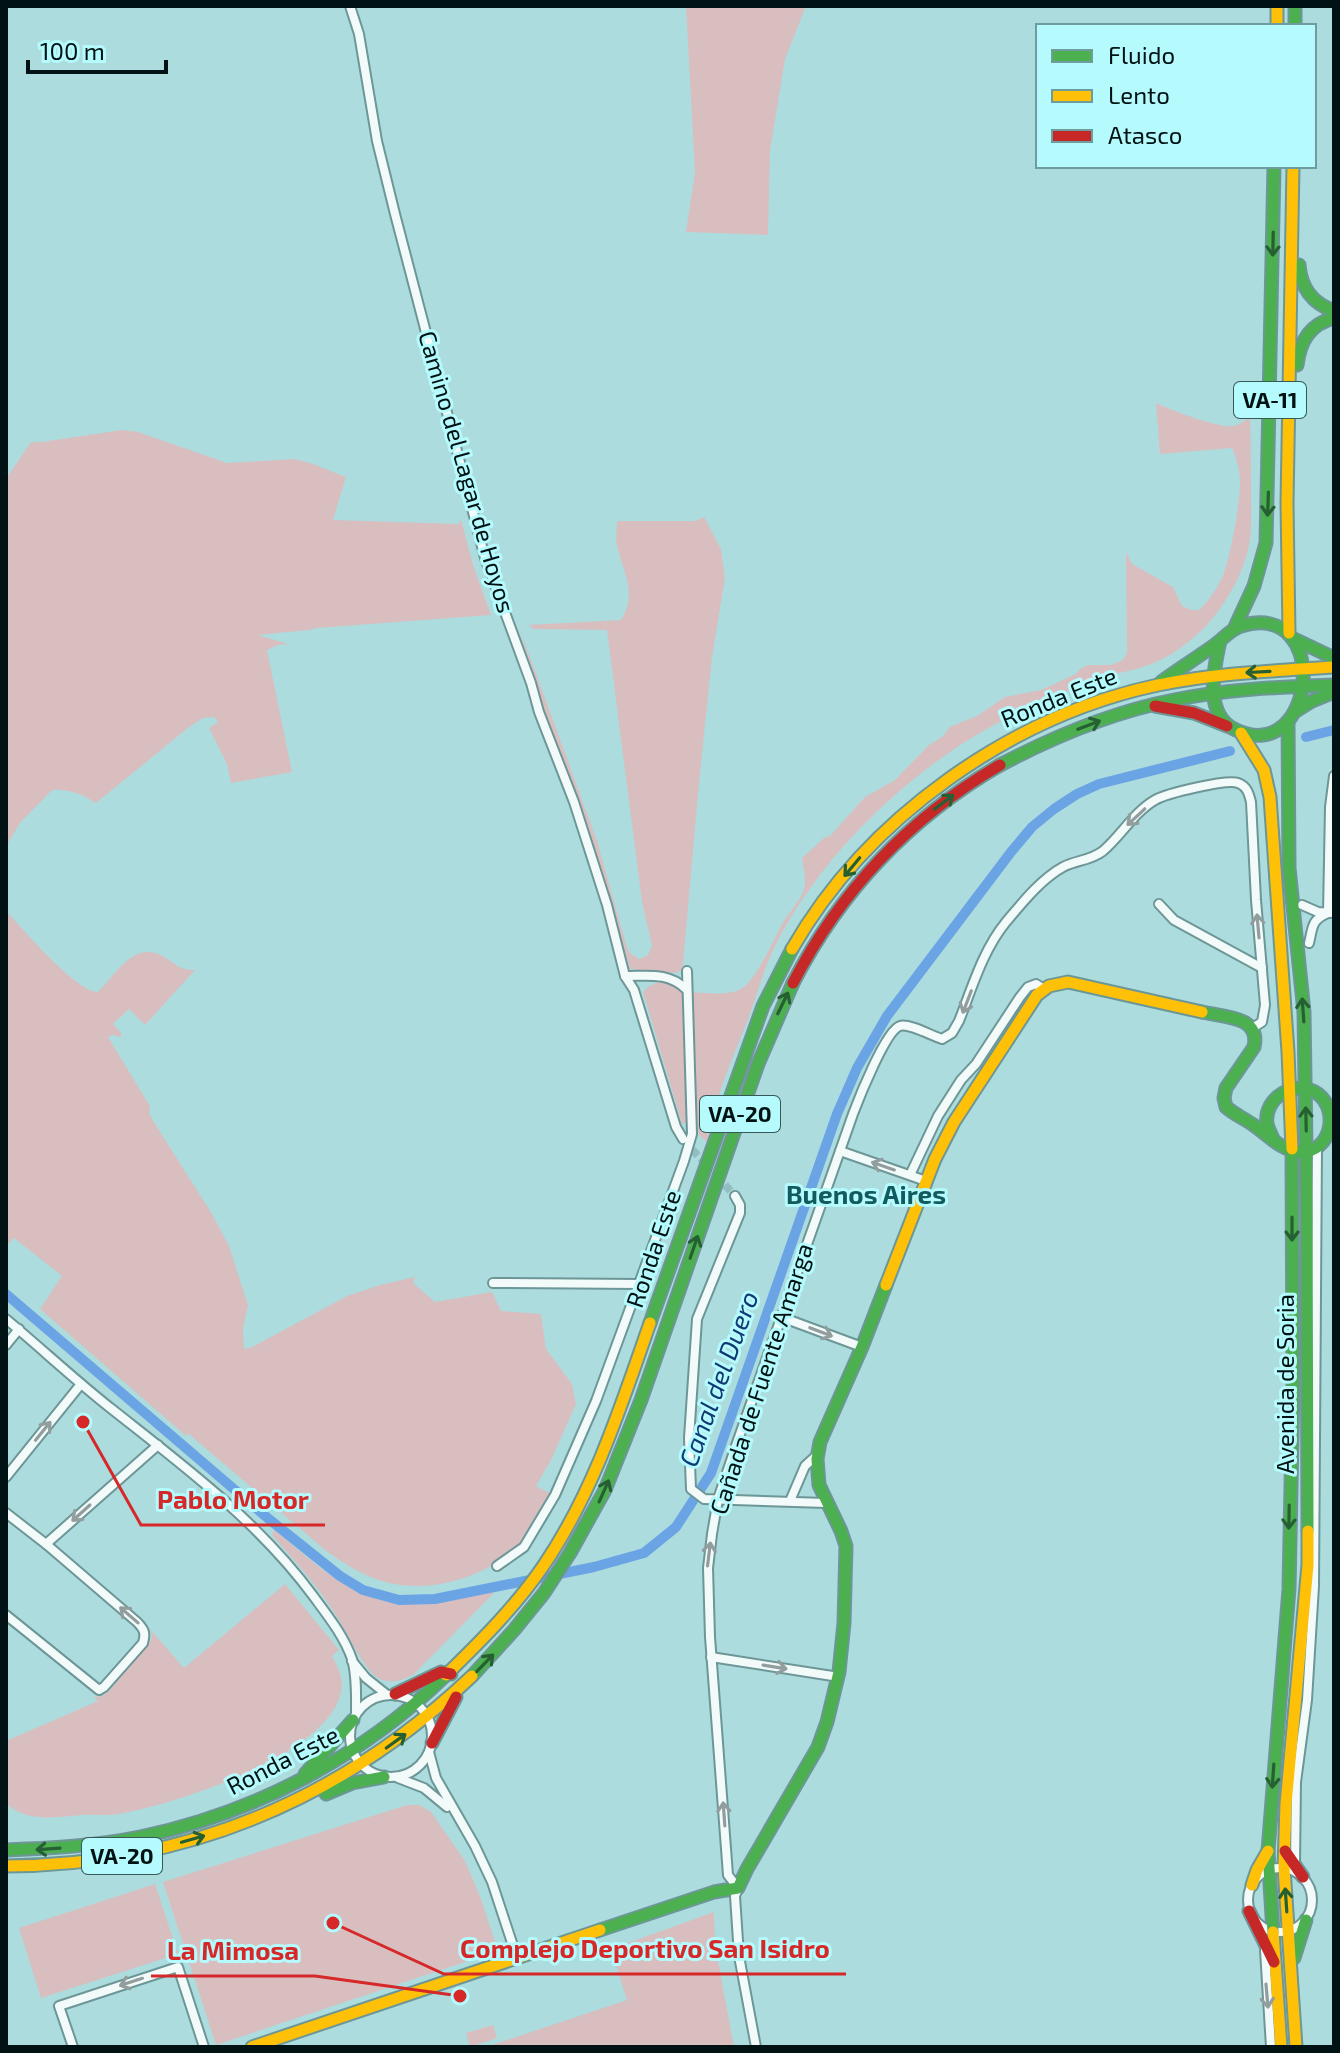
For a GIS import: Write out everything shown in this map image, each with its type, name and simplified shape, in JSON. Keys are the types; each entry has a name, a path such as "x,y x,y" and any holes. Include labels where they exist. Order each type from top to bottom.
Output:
{"main road":[{"name":"VA-11","path":"1220,641 1235,627 1252,596 1266,543 1274,168"},
{"name":"VA-11","path":"1292,716 1302,686 1303,669 1300,652 1292,636 1287,518 1293,168"},
{"path":"1292,212 1299,241 1300,277 1304,289 1324,308 1334,311"},
{"path":"1288,445 1298,350 1312,328 1326,319 1334,318"},
{"path":"1235,627 1266,622 1334,658"},
{"path":"1220,641 1212,693 1227,726"},
{"path":"1157,685 1220,641"},
{"name":"Ronda Este","path":"6,1850 98,1845 151,1835 233,1811 294,1785 353,1751 417,1704 451,1674 523,1593 553,1552 584,1497 608,1442 763,1006 823,901 896,820 955,773 988,752 1042,723 1100,701 1157,685 1213,675 1334,667"},
{"name":"Ronda Este","path":"6,1866 72,1865 152,1850 235,1826 306,1796 362,1765 428,1717 494,1654 566,1559 594,1512 619,1458 770,1030 796,976 823,929 853,890 916,824 971,782 1028,749 1104,719 1151,704 1212,693 1334,685"},
{"path":"1151,704 1194,713 1241,733 1255,735 1276,730 1312,701 1334,692"},
{"name":"Avenida de Soria","path":"1292,716 1287,752 1289,868 1303,1003 1305,1088 1320,1144 1308,1565 1286,1804 1285,1851 1290,1866 1289,1931 1296,2047"},
{"name":"Avenida de Soria","path":"1241,733 1264,770 1270,797 1292,1151 1293,1385 1289,1589 1268,1851 1281,2047"},
{"path":"252,2047 714,1892 738,1888 818,1747 830,1716 839,1677 844,1648 846,1546 842,1530 826,1503 816,1476 820,1442 862,1347 926,1181 954,1122 1037,995 1049,986 1068,982 1247,1022 1254,1027 1256,1042 1254,1050 1227,1085 1224,1095 1226,1107 1238,1117 1252,1124 1280,1146 1292,1151 1320,1144 1331,1122 1331,1108 1321,1096 1305,1088 1290,1088 1254,1114 1238,1117"},
{"path":"1270,1104 1267,1125 1274,1141"},
{"path":"390,1694 441,1672 451,1674"},
{"path":"430,1747 462,1687"},
{"path":"294,1785 354,1717"},
{"path":"306,1796 317,1797 352,1783 390,1777"},
{"path":"1252,1885 1268,1851"},
{"path":"1290,1866 1303,1877"},
{"path":"1249,1911 1276,1966"},
{"path":"1291,1973 1306,1920"}],"street":[{"name":"Camino del Lagar de Hoyos","path":"350,6 359,34 377,141 485,558 574,802 607,905 625,976 634,990 676,1127 683,1139"},
{"path":"1331,913 1330,807 1334,776"},
{"name":"Cañada de Fuente Amarga","path":"756,2047 739,1956 735,1896 738,1888 728,1875 711,1657 708,1568 718,1499 864,1086 891,1033 898,1026 906,1025 942,1039 952,1033 990,945 1005,923 1045,880 1065,866 1090,860 1155,800 1175,792 1231,781 1246,788 1251,802 1265,1005 1262,1022 1254,1027"},
{"path":"1159,904 1174,920 1262,968"},
{"path":"1302,905 1318,912 1331,913"},
{"path":"1309,943 1314,921 1331,913"},
{"path":"497,1566 524,1547 555,1495 596,1401 692,1134 687,971"},
{"path":"625,976 666,977 677,980 686,989"},
{"path":"910,1175 938,1116 1020,997 1028,987 1036,984 1044,989"},
{"name":"Avenida de Soria","path":"1290,1866 1296,1782 1307,1700 1314,1586 1320,1144"},
{"path":"840,1151 926,1181"},
{"path":"735,1196 740,1213 697,1319 689,1438 691,1489 704,1499 826,1503"},
{"path":"493,1283 639,1284"},
{"path":"781,1317 862,1347"},
{"path":"6,1319 245,1518 293,1570 332,1621 352,1661 366,1678 390,1694 406,1697 428,1717 436,1778 492,1882 517,1958"},
{"path":"6,1345 19,1329"},
{"path":"6,1477 81,1384"},
{"path":"46,1544 158,1445"},
{"path":"790,1501 805,1466 816,1456"},
{"path":"6,1513 137,1622 145,1636 143,1643 99,1690 6,1615"},
{"path":"711,1657 839,1677"},
{"path":"352,1661 356,1691 350,1730 353,1751 362,1765 424,1788 457,1817"},
{"path":"354,1717 364,1705 390,1694"},
{"path":"390,1777 409,1774 418,1767 430,1747"},
{"path":"1290,1866 1270,1869 1258,1876 1252,1885 1249,1911 1256,1921 1273,1932 1289,1931 1306,1920 1311,1911 1312,1895 1303,1877"},
{"path":"1265,1945 1271,2047"},
{"path":"73,2047 59,2006 178,1967 204,2047"}],"shaded area":[{"path":"686,6 806,6 785,59 770,150 768,235 686,232 695,172"},
{"path":"1156,403 1226,426 1238,425 1250,417 1250,538 1245,561 1231,592 1204,628 1176,651 1152,664 1055,696 987,729 914,779 848,841 794,911 774,948 724,1081 707,1142 694,1130 692,992 730,993 741,989 753,977 803,893 802,858 830,836 865,797 895,780 950,727 977,716 1005,697 1041,690 1088,665 1111,665 1123,660 1127,653 1126,552 1132,564 1173,587 1182,606 1191,610 1199,610 1216,588 1227,564 1237,512 1240,478 1236,459 1232,448 1160,454"},
{"path":"122,430 138,432 227,463 294,459 346,477 333,520 459,524 461,519 491,615 258,635 288,644 267,650 292,772 231,783 227,764 209,728 218,722 214,717 203,718 96,803 75,793 52,790 20,823 6,846 6,479 31,442"},
{"path":"704,517 721,549 725,578 712,657 683,964 681,971 674,973 630,969 599,864 542,704 519,627 597,841 627,948 639,959 648,955 652,946 642,902 607,630 534,629 528,625 621,620 629,592 616,543 617,521 695,521"},
{"path":"6,911 50,958 88,989 98,992 128,960 145,952 155,953 182,968 195,970 145,1025 129,1009 113,1024 121,1037 108,1037 150,1106 152,1119 229,1246 248,1305 243,1329 244,1349 347,1296 415,1277 413,1283 435,1302 492,1292 501,1311 541,1314 546,1349 572,1384 576,1404 536,1486 551,1494 518,1546 473,1575 438,1584 420,1586 385,1582 354,1569 325,1550 189,1434 185,1435 40,1309 62,1276 14,1238 6,1246"},
{"path":"661,981 673,984 682,993 689,1122 682,1124 643,992"},
{"path":"274,1530 343,1584 381,1600 427,1603 469,1593 494,1593 414,1674 400,1680 384,1680 374,1675 364,1662 327,1602 272,1535"},
{"path":"285,1584 339,1650 332,1656 342,1680 340,1696 328,1718 306,1739 244,1774 144,1809 110,1815 42,1817 22,1814 6,1803 6,1741 98,1701 94,1697 108,1692 150,1642 150,1629 184,1668"},
{"path":"407,1805 419,1805 431,1812 465,1861 498,1951 216,2045 163,1882"},
{"path":"155,1884 178,1954 41,1998 19,1928"},
{"path":"714,1912 715,1945 734,2047 486,2047 627,2000 611,1949"},
{"path":"493,2025 497,2038 470,2047 466,2033"}],"waterway":[{"name":"Canal del Duero","path":"1306,737 1334,730"},
{"name":"Canal del Duero","path":"6,1294 270,1520 340,1576 363,1590 399,1600 435,1599 594,1567 644,1553 676,1527 711,1473 837,1114 857,1068 887,1016 1011,852 1032,827 1054,809 1099,784 1230,751"}],"tunnel":[{"path":"684,1141 708,1166"},
{"path":"717,1176 735,1196"}],"traffic: fast":[{"path":"1295,6 1295,24"},
{"path":"1235,627 1254,586 1266,543 1274,168"},
{"path":"1299,265 1309,294 1334,311"},
{"path":"1297,365 1308,335 1319,324 1334,318"},
{"path":"1161,682 1237,628 1270,624 1290,636 1301,656 1303,681 1297,706 1284,725 1263,735 1236,730 1219,714 1213,690 1220,641"},
{"path":"1294,639 1334,658"},
{"path":"1000,765 1084,726 1151,705 1233,691 1334,685"},
{"path":"1296,711 1334,692"},
{"path":"1288,721 1289,868 1304,1012 1308,1531"},
{"path":"650,1323 763,1006 792,949"},
{"path":"472,1676 544,1593 605,1490 641,1400 758,1064 793,983"},
{"path":"1202,1012 1239,1020 1252,1029 1255,1037 1254,1047 1226,1088 1226,1107 1252,1124 1268,1137 1274,1141 1280,1145 1300,1152 1319,1146 1325,1139 1330,1120 1325,1101 1318,1094 1301,1088 1292,1089 1276,1098 1267,1114 1267,1124 1274,1141"},
{"path":"1273,1932 1268,1851 1289,1589 1293,1385 1292,1149"},
{"path":"600,1930 714,1892 738,1888 818,1747 839,1672 846,1546 819,1485 817,1459 820,1442 886,1285"},
{"path":"6,1850 123,1840 183,1827 225,1813 305,1778 343,1756 379,1732 446,1675"},
{"path":"305,1774 353,1720"},
{"path":"326,1794 352,1783 384,1777"},
{"path":"1294,1958 1306,1920"}],"traffic: slow":[{"path":"1277,6 1277,24"},
{"path":"1289,633 1287,503 1293,168"},
{"path":"792,949 823,901 860,857 902,816 948,780 997,748 1049,721 1103,700 1158,685 1224,675 1334,667"},
{"path":"1241,733 1264,770 1270,797 1292,1149"},
{"path":"886,1285 935,1159 954,1122 1037,995 1049,986 1068,982 1202,1012"},
{"path":"446,1675 522,1595 562,1537 605,1447 650,1323"},
{"path":"1296,2047 1284,1868 1286,1804 1308,1565 1308,1531"},
{"path":"6,1866 72,1863 136,1853 198,1838 258,1817 315,1790 370,1757 422,1719 472,1676"},
{"path":"1252,1885 1268,1851"},
{"path":"252,2047 600,1930"},
{"path":"1273,1932 1281,2047"}],"traffic: jam":[{"path":"1155,706 1194,713 1227,726"},
{"path":"793,983 833,917 880,859 936,808 1000,765"},
{"path":"395,1694 441,1672 451,1674"},
{"path":"432,1743 456,1697"},
{"path":"1285,1851 1303,1877"},
{"path":"1249,1911 1274,1962"}],"place":[{"name":"Pablo Motor","path":"83,1422"},
{"name":"Complejo Deportivo San Isidro","path":"333,1923"},
{"name":"La Mimosa","path":"460,1996"}],"district":[{"name":"Buenos Aires","path":"866,1195"}]}
